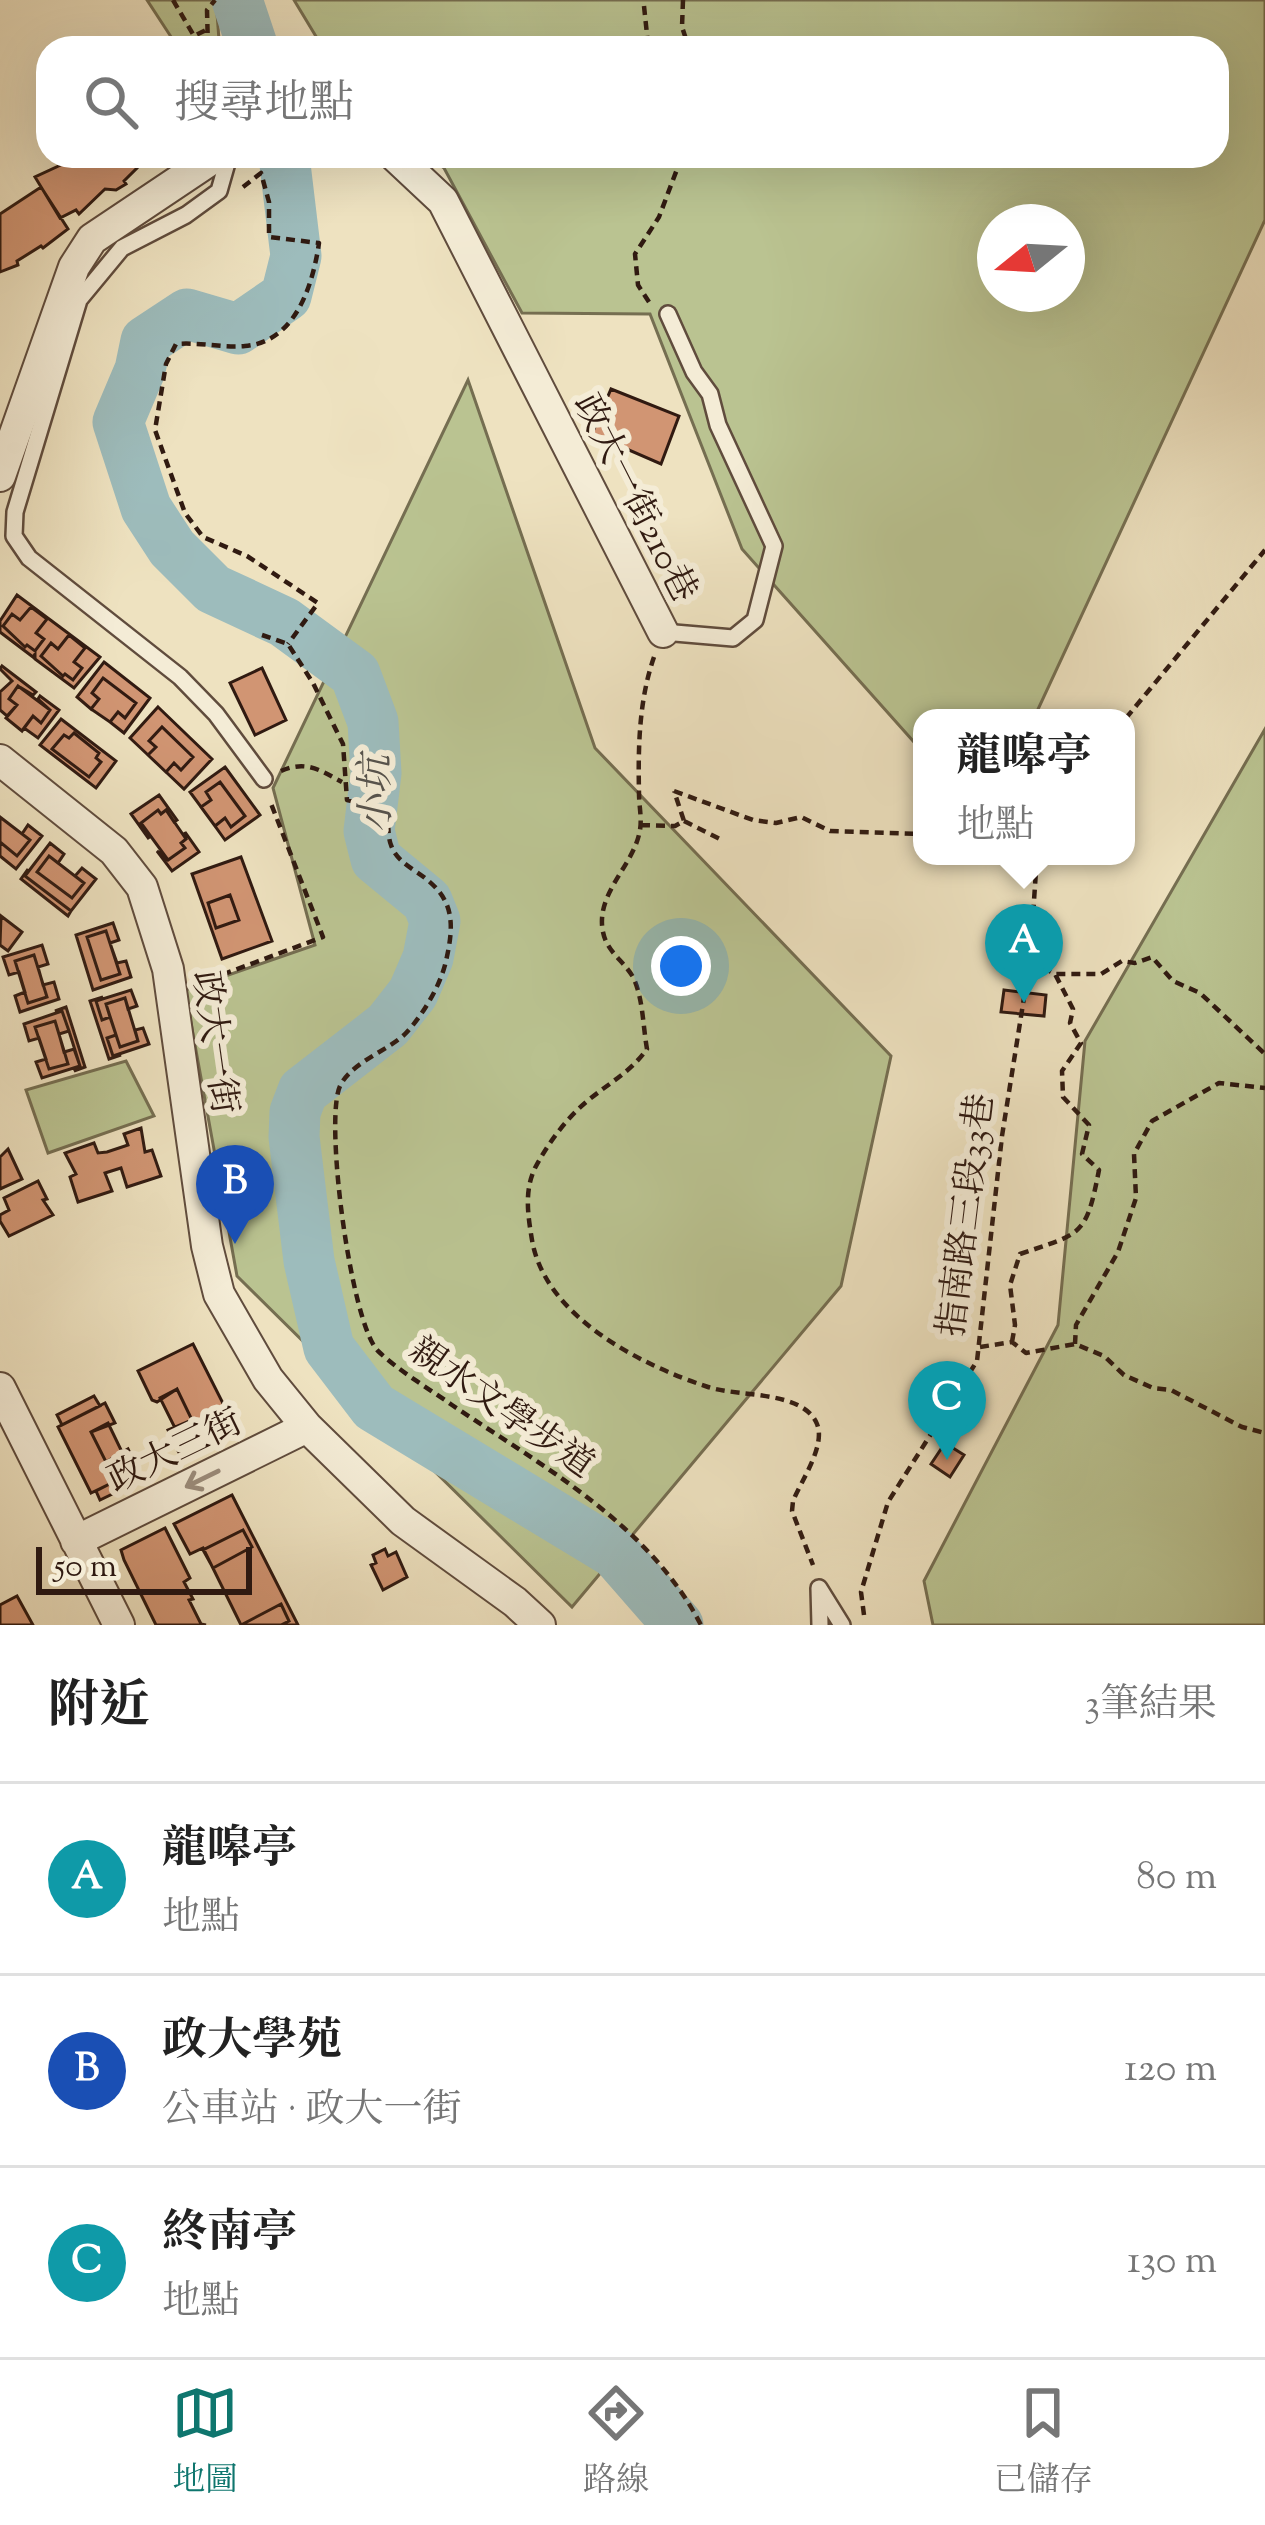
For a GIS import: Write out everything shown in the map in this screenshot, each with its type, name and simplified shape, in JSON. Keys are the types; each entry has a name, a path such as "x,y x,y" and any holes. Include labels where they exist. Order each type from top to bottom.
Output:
{"street":[{"path":"0,476 74,267 92,238 198,168"},
{"name":"政大一街210巷","path":"407,168 443,201 663,632"},
{"name":"政大一街","path":"0,760 114,851 142,887 168,969 207,1246 219,1294 268,1379 307,1427 403,1520 540,1625"},
{"path":"0,1388 119,1625"},
{"name":"政大三街","path":"76,1541 307,1427"}],"lane":[{"path":"225,168 219,190 186,214 122,248 79,300 15,512 14,536 29,558 180,677 216,714 264,779"},
{"name":"政大一街210巷","path":"663,632 733,638 755,620 774,546 718,425 710,394 694,372 668,314"},
{"path":"819,1588 820,1625"},
{"path":"819,1588 842,1625"}],"path":[{"path":"173,0 194,36 210,28"},
{"path":"209,36 207,10 215,0"},
{"path":"683,0 685,36"},
{"path":"644,6 647,36"},
{"path":"668,314 651,306 638,284 635,254 658,217 677,168"},
{"path":"219,190 236,196 261,172 269,202 269,237 319,243 313,282 293,318 272,337 248,346 176,344 166,364 155,430 184,513 203,537 247,556 318,603 288,644 262,635"},
{"path":"1133,709 1265,550"},
{"path":"663,632 645,684 639,753 641,825 636,845 608,893 602,928 607,944 637,987 647,1049 622,1078 584,1104 556,1134 532,1173 526,1207 533,1249 557,1298 602,1334 664,1370 713,1389 777,1398 806,1410 818,1425 819,1441 792,1511 819,1588"},
{"name":"親水文學步道","path":"288,644 344,743 347,800 388,809 391,845 400,861 436,885 448,902 445,966 425,1007 404,1034 341,1082 335,1104 349,1264 368,1339 442,1398 595,1503 652,1556 685,1596 701,1625"},
{"path":"193,1002 211,997 208,980 323,937 264,779 294,765 311,765 345,783"},
{"path":"720,839 684,820 674,791 753,820 776,823 801,818 830,831 913,833"},
{"path":"641,825 675,826 684,820"},
{"name":"指南路三段33巷","path":"865,1625 861,1592 888,1502 976,1360 1002,1136 1030,960 1036,865"},
{"path":"1030,960 1055,974 1101,974 1122,961 1135,963 1152,957 1173,980 1200,993 1265,1054"},
{"path":"1012,1342 1010,1285 1020,1254 1074,1235 1090,1216 1099,1170 1082,1154 1089,1125 1063,1097 1062,1071 1081,1043 1070,1023 1073,1009 1055,974"},
{"path":"1075,1344 1076,1324 1118,1252 1136,1198 1134,1154 1152,1121 1219,1084 1265,1088"},
{"path":"978,1348 1012,1342 1026,1353 1075,1344 1103,1356 1124,1375 1171,1390 1242,1427 1265,1433"}],"green space":[{"path":"147,0 216,0 219,36 170,36"},
{"path":"294,0 1265,0 1265,220 1038,709 913,709 913,741 742,549 650,314 522,313 444,168 1229,168 1229,36 316,36"},
{"path":"468,380 595,748 891,1056 841,1286 572,1607 237,1276 185,990 315,945 273,788"},
{"path":"1265,729 1265,1625 933,1625 924,1581 1058,1325 1085,1041"},
{"path":"126,1061 154,1116 48,1153 26,1090"}],"building":[{"path":"54,168 137,168 126,184 105,189 79,214 76,210 60,218 35,177"},
{"path":"41,187 68,229 17,261 18,265 0,272 0,214"},
{"path":"611,389 679,416 661,464 592,434"},
{"path":"17,595 100,657 74,688 0,632 0,621"},
{"path":"31,607 47,619 36,633 44,639 35,651 3,626 12,614 20,620"},
{"path":"69,635 85,648 74,662 82,668 73,680 41,656 51,643 58,649"},
{"path":"104,662 150,698 124,733 110,722 118,712 125,718 136,703 103,678 92,693 99,699 91,709 77,697"},
{"path":"2,666 36,692 33,695 18,686 9,699 17,705 7,716 0,710 0,692 12,681"},
{"path":"262,668 286,720 255,735 230,683"},
{"path":"103,678 136,703 125,718 118,712 110,722 91,709 99,699 92,693"},
{"path":"18,686 50,710 41,723 33,716 22,731 6,718 17,705 9,699"},
{"path":"40,696 59,710 38,738 24,728 33,716 41,723 50,710"},
{"path":"158,707 212,759 184,789 166,772 174,763 181,770 193,757 162,727 149,741 156,747 148,755 130,738"},
{"path":"61,719 116,761 96,788 40,745"},
{"path":"162,727 193,757 181,770 174,763 166,772 148,755 156,747 149,741"},
{"path":"74,733 99,753 96,758 101,762 89,777 52,749 64,735 69,738"},
{"path":"225,767 260,815 225,840 215,826 225,818 231,827 245,816 220,782 206,792 211,800 201,807 190,792"},
{"path":"220,782 245,816 231,827 225,818 215,826 201,807 211,800 206,792"},
{"path":"159,795 177,820 166,810 161,814 158,810 141,823 149,839 131,814"},
{"path":"158,810 161,814 166,810 186,839 181,843 185,848 168,860 141,823"},
{"path":"0,817 30,840 17,856 0,842"},
{"path":"28,825 42,836 16,869 0,856 0,842 17,856 30,840 22,834"},
{"path":"185,832 199,852 172,871 157,851 168,860 185,848 181,843"},
{"path":"50,843 64,854 58,863 49,856 37,872 72,898 84,883 75,876 82,868 96,879 71,911 25,876"},
{"path":"49,856 84,883 72,898 37,872"},
{"path":"241,857 272,941 222,959 192,874"},
{"path":"28,869 25,876 71,911 68,916 21,879"},
{"path":"230,895 239,920 216,928 208,903"},
{"path":"1,916 22,932 8,951 0,945"},
{"path":"113,923 119,940 110,943 117,963 126,961 131,977 93,990 76,935"},
{"path":"106,931 120,974 101,980 87,937"},
{"path":"42,945 48,964 38,967 43,985 54,982 59,999 20,1012 15,996 25,992 19,972 9,975 3,957"},
{"path":"34,955 47,997 28,1003 15,961"},
{"path":"131,990 137,1006 128,1009 125,998 106,1004 110,1017 102,1020 96,1001"},
{"path":"1004,990 1046,995 1044,1016 1001,1012"},
{"path":"103,997 96,1001 102,1020 110,1017 116,1035 107,1038 113,1056 121,1055 109,1059 90,1001"},
{"path":"125,998 138,1041 120,1047 106,1004"},
{"path":"66,1007 85,1067 74,1071 80,1066 69,1031 62,1011 55,1011"},
{"path":"62,1011 69,1031 59,1034 64,1052 74,1049 80,1066 42,1078 36,1062 46,1059 39,1038 29,1041 24,1024"},
{"path":"55,1021 68,1064 49,1069 35,1027"},
{"path":"143,1028 149,1044 113,1056 107,1038 116,1035 120,1047 138,1041 135,1030"},
{"path":"141,1128 145,1152 152,1150 161,1176 127,1187 121,1168 105,1173 112,1191 78,1202 70,1177 76,1174 65,1153 94,1143 98,1153 107,1152 128,1145 124,1134"},
{"path":"8,1149 22,1179 0,1189 0,1157"},
{"path":"38,1181 53,1215 9,1236 0,1221 0,1215 9,1210 4,1198"},
{"path":"193,1344 238,1433 183,1461 168,1430 192,1420 177,1389 157,1402 152,1400 138,1371"},
{"path":"177,1389 192,1420 175,1428 160,1398"},
{"path":"94,1396 100,1406 62,1425 57,1415"},
{"path":"105,1403 115,1423 91,1432 106,1462 128,1449 138,1470 91,1493 58,1427"},
{"path":"108,1423 123,1454 106,1462 91,1432"},
{"path":"945,1443 964,1455 950,1477 931,1464"},
{"path":"133,1472 137,1482 100,1500 96,1491"},
{"path":"232,1495 298,1625 241,1625 203,1548 190,1554 174,1524"},
{"path":"165,1528 190,1578 184,1582 193,1599 189,1600 206,1625 156,1625 124,1560 121,1550"},
{"path":"243,1530 252,1547 213,1568 203,1550"},
{"path":"385,1549 388,1556 396,1552 407,1577 383,1590 371,1565 376,1563 373,1555"},
{"path":"17,1596 33,1625 0,1625 0,1605"},
{"path":"281,1604 289,1621 241,1625"}],"waterway":[{"name":"小坑","path":"237,0 249,36"},
{"name":"小坑","path":"285,168 296,256 286,296 238,329 187,314 146,341 140,370 118,422 146,508 172,548 213,589 284,622 355,674 373,722 376,773 369,831 376,859 427,901 435,921 428,958 413,993 388,1025 303,1091 295,1112 309,1261 329,1348 374,1407 615,1553 678,1625"}],"place":[{"name":"龍嗥亭","path":"1024,1003"},
{"name":"政大學苑","path":"235,1244"},
{"name":"終南亭","path":"947,1460"}]}
